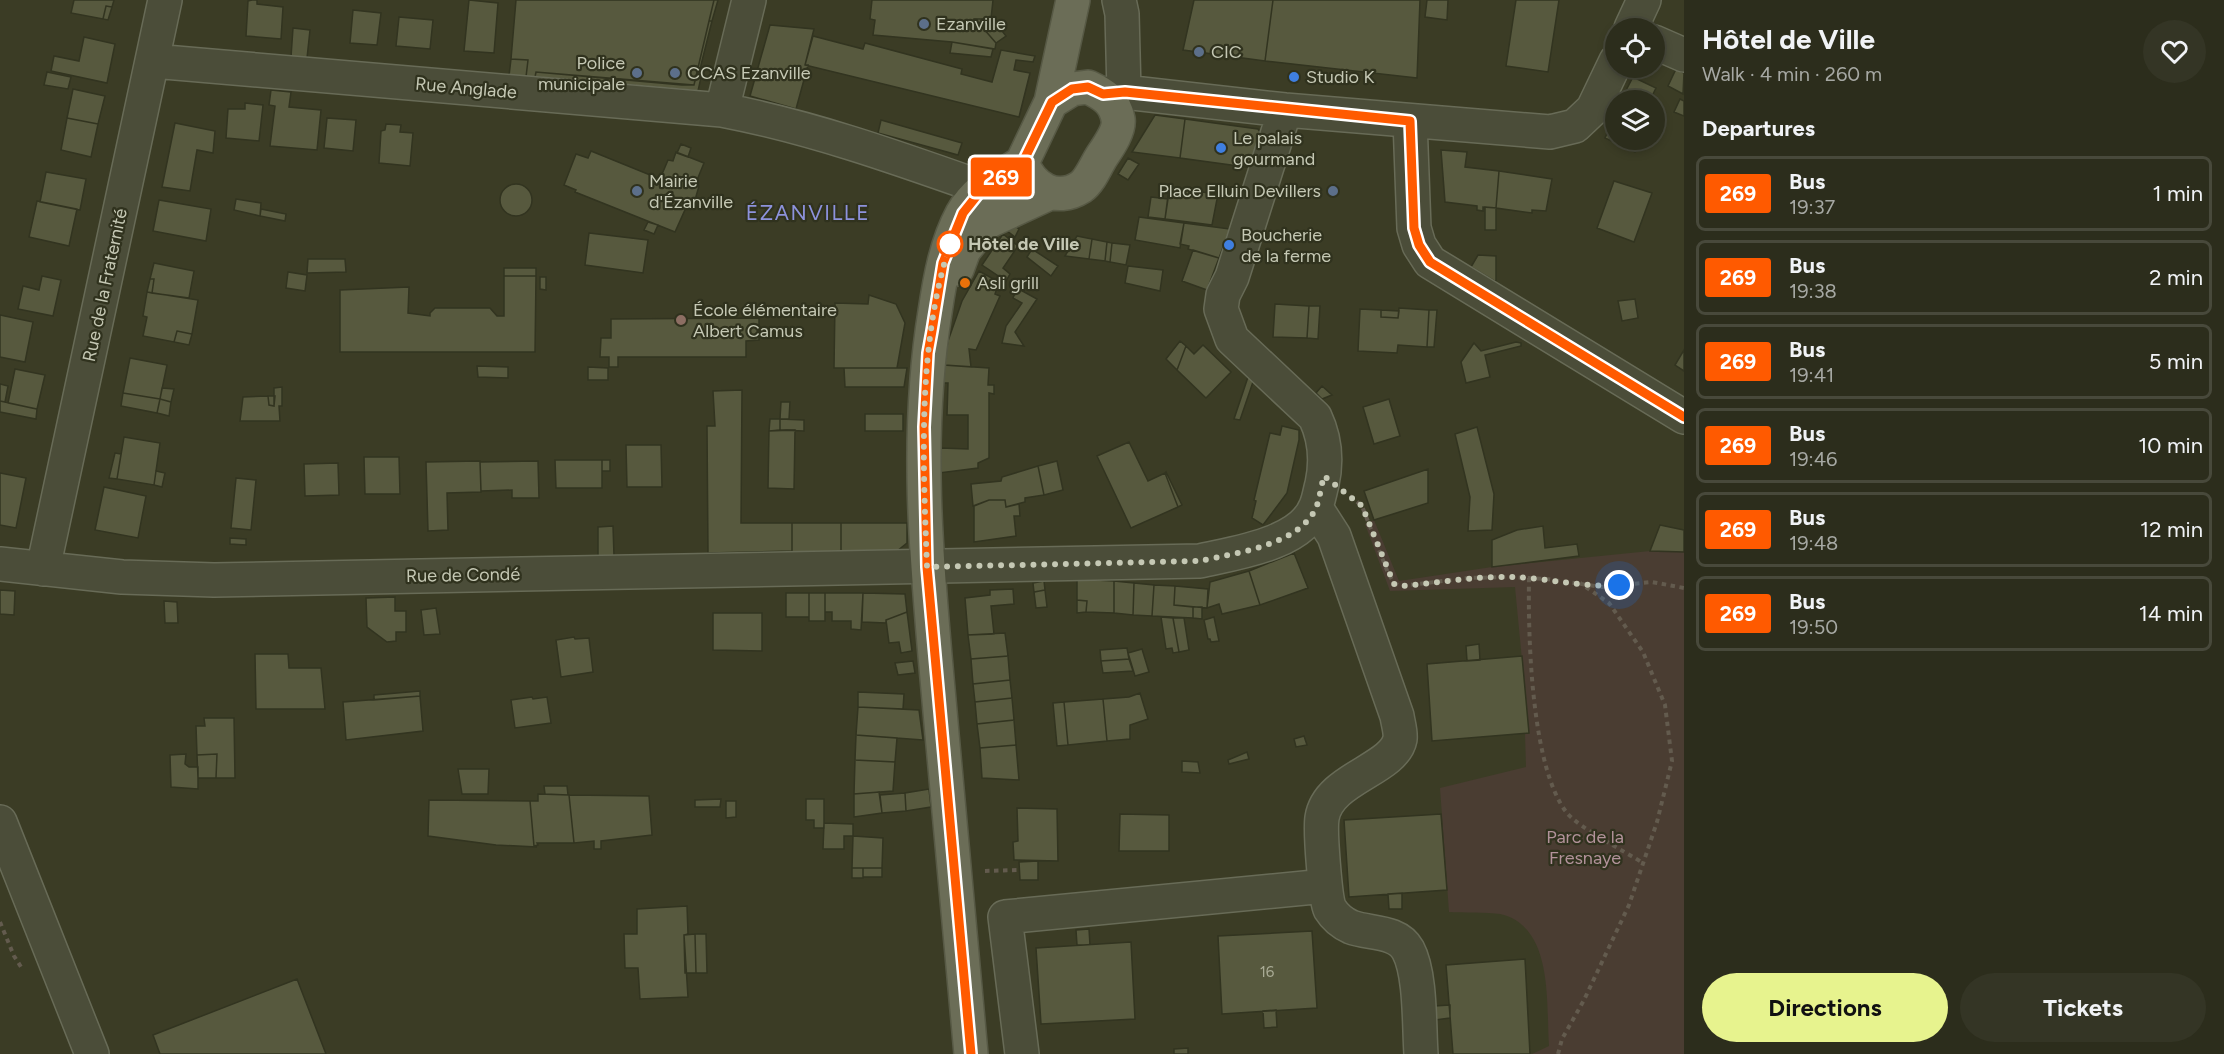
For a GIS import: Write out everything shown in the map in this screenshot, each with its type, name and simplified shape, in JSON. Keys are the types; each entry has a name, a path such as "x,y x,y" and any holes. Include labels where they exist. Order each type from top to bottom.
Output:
{"main road":[{"path":"928,353 964,250 987,222 1050,193 1067,193 1083,186 1110,143 1119,122 1115,107 1105,91 1072,5"},
{"path":"971,1054 927,567 924,427 928,353 943,263 963,213 983,188 1022,164 1052,102 1072,5"},
{"path":"1052,102 1072,89 1105,91"},
{"path":"1022,164 1040,187 1050,193"}],"street":[{"name":"Rue de la Fraternité","path":"43,569 165,0"},
{"path":"722,110 749,0"},
{"path":"1119,0 1122,14 1105,91 1285,110 1550,132 1575,126 1593,109 1608,78"},
{"path":"1636,18 1644,0"},
{"path":"1665,47 1684,55"},
{"name":"Rue Anglade","path":"153,61 722,110 763,118 924,167 983,188"},
{"path":"1285,110 1232,278 1223,295 1221,309 1232,339 1315,417 1322,432 1325,449 1324,476 1316,508 1334,536 1396,716 1400,738 1395,750 1333,796 1326,807 1322,818 1325,886 1330,908 1339,920 1352,927 1393,936 1408,949 1416,978 1421,1054"},
{"path":"1410,121 1414,228 1419,245 1430,262 1684,417"},
{"name":"Rue de Condé","path":"0,564 122,577 214,580 1200,561 1251,549 1289,536 1304,524 1316,508"},
{"path":"0,822 92,1054"},
{"path":"1022,1054 1005,917 1325,886"}],"path":[{"path":"1324,476 1362,506 1394,584 1401,586 1468,578 1529,578 1602,587 1652,582 1684,588"},
{"path":"1529,578 1528,614 1535,697 1542,751 1553,790 1568,815 1643,863"},
{"path":"1558,1054 1562,1039 1584,1000 1629,904 1657,822 1672,761 1665,705 1643,651 1609,603 1580,583"}],"green space":[{"name":"Parc de la Fresnaye","path":"1374,520 1399,581 1492,567 1650,551 1684,552 1684,1054 1532,1054 1549,1046 1544,968 1530,934 1517,921 1500,914 1449,912 1440,788 1526,767 1525,734 1529,733 1515,587 1390,591 1365,524"}],"building":[{"path":"74,0 114,0 112,7 106,6 103,19 71,13"},
{"path":"257,0 257,4 283,7 281,39 246,36 248,1"},
{"path":"469,0 498,3 494,53 464,51"},
{"path":"516,0 714,0 694,85 682,85 536,72 535,77 526,77 528,60 511,59"},
{"path":"714,0 718,0 712,21 709,21"},
{"name":"Ezanville","path":"872,0 993,0 991,19 974,19 974,27 983,28 996,43 995,49 952,42 873,35 875,20 870,19"},
{"path":"1194,0 1273,0 1265,61 1183,50"},
{"path":"1273,0 1420,0 1417,78 1265,61"},
{"path":"1427,0 1448,0 1447,20 1425,17"},
{"path":"1516,0 1559,0 1548,72 1506,66"},
{"path":"106,6 112,7 108,20 103,19"},
{"path":"353,10 381,13 377,45 350,43"},
{"path":"399,17 433,20 430,49 396,46"},
{"path":"992,18 1006,36 996,43 983,28 974,27 974,19"},
{"path":"709,21 712,21 701,65 700,73 702,73 698,91 535,77 536,72 694,85"},
{"path":"770,25 814,29 805,65 808,65 796,109 750,96"},
{"path":"293,28 310,30 307,58 291,57"},
{"path":"813,36 863,49 865,43 962,69 961,74 992,82 1001,50 1035,56 1033,62 1016,60 1014,70 1030,73 1019,117 805,65"},
{"path":"84,37 115,44 107,83 51,71 54,56 79,61"},
{"path":"952,42 993,49 991,57 950,53"},
{"path":"511,59 528,60 526,77 509,76"},
{"path":"1676,69 1684,73 1683,94 1668,86"},
{"path":"47,72 71,77 68,89 44,85"},
{"path":"1632,78 1656,88 1655,90 1626,90"},
{"path":"73,89 105,96 98,124 67,118"},
{"path":"271,90 291,92 289,107 321,110 317,150 270,146 275,106 269,105"},
{"path":"1680,99 1684,101 1684,116 1674,112"},
{"path":"245,103 263,105 259,141 226,138 228,109 245,109"},
{"path":"1155,115 1185,119 1180,158 1132,152"},
{"path":"67,118 98,124 91,157 61,150"},
{"path":"327,118 356,120 353,151 324,148"},
{"name":"Le palais gourmand","path":"1185,119 1258,129 1265,139 1253,168 1180,158"},
{"path":"881,120 962,143 958,155 878,133"},
{"path":"175,123 215,131 213,153 197,150 190,191 162,187"},
{"path":"386,124 401,125 400,132 413,133 410,166 379,163 381,131 385,130"},
{"path":"681,144 691,148 688,157 677,153"},
{"path":"1441,150 1467,152 1465,167 1499,171 1496,208 1483,207 1483,211 1477,210 1477,206 1445,202"},
{"name":"Mairie d'Ézanville","path":"591,151 660,179 668,160 673,161 676,152 704,163 695,185 699,186 695,200 689,201 675,232 575,192 576,190 564,185 576,154 588,158"},
{"path":"1128,158 1139,164 1128,180 1118,174"},
{"path":"1499,171 1552,179 1546,211 1532,210 1532,213 1496,208"},
{"path":"46,172 86,179 80,210 40,202"},
{"path":"1614,181 1652,193 1634,242 1597,228"},
{"path":"516,184 527,189 532,200 527,211 516,216 505,211 500,200 505,189"},
{"path":"1169,188 1218,194 1212,225 1165,219"},
{"path":"1151,197 1168,199 1165,219 1148,217"},
{"path":"236,199 261,203 260,216 234,210"},
{"path":"159,200 211,209 206,241 153,231"},
{"path":"37,201 77,209 69,246 29,237"},
{"path":"1485,207 1496,208 1496,230 1485,230"},
{"path":"261,209 286,214 285,221 260,216"},
{"path":"1139,217 1184,223 1180,248 1135,240"},
{"path":"648,222 658,225 654,234 644,230"},
{"path":"1011,223 1019,229 1015,237 1006,230"},
{"path":"1184,223 1230,229 1219,258 1188,249 1189,246 1180,244"},
{"path":"589,233 648,240 643,273 585,265"},
{"path":"1003,234 1018,246 1003,268 1010,274 1006,281 982,265"},
{"path":"1077,236 1092,239 1089,259 1065,256"},
{"path":"1092,239 1107,242 1105,261 1089,259"},
{"path":"1107,242 1112,243 1110,262 1105,261"},
{"path":"1112,243 1130,245 1126,265 1110,262"},
{"path":"1032,249 1058,266 1051,276 1027,257"},
{"path":"1193,250 1219,258 1207,290 1182,281"},
{"path":"1478,255 1496,256 1496,282 1471,267"},
{"path":"308,259 345,259 346,272 307,273"},
{"path":"154,263 194,271 189,298 152,293 154,279 150,279"},
{"path":"1128,266 1163,270 1160,291 1125,283"},
{"path":"504,268 536,268 536,276 504,276"},
{"path":"979,271 999,282 995,294 1000,296 976,350 969,349 971,367 944,365 948,341 962,301"},
{"path":"288,272 307,275 305,291 286,288"},
{"path":"42,276 61,280 53,316 18,309 23,286 39,290"},
{"path":"504,276 536,276 535,352 340,352 340,290 409,287 408,313 430,316 435,308 490,308 497,316 504,316"},
{"path":"540,277 546,277 546,290 540,289"},
{"path":"150,279 154,279 152,293 147,292"},
{"path":"1017,288 1037,299 1015,332 1024,346 1002,343 1006,326 1022,303 1013,298"},
{"path":"147,292 198,300 192,334 177,331 174,342 143,336 147,317 143,316"},
{"path":"869,295 896,304 905,323 897,368 834,368 835,303 868,304"},
{"path":"1635,299 1638,318 1622,321 1618,301"},
{"path":"1275,304 1309,306 1307,338 1273,337"},
{"path":"1309,306 1320,306 1318,339 1307,338"},
{"path":"1399,308 1429,310 1427,347 1398,345 1397,353 1358,351 1360,309 1381,310 1381,317 1398,318"},
{"path":"1381,310 1399,311 1398,318 1381,317"},
{"path":"1429,310 1437,310 1434,347 1427,347"},
{"path":"0,315 33,322 25,362 0,357"},
{"path":"759,318 759,340 746,341 746,357 618,357 618,367 609,367 609,357 600,357 601,338 611,338 611,319"},
{"path":"177,331 192,334 189,345 174,342"},
{"path":"1180,341 1186,346 1177,370 1166,359"},
{"path":"1516,342 1521,343 1521,346 1485,355 1490,377 1466,383 1461,362 1474,343 1481,351"},
{"path":"1203,345 1231,372 1206,398 1177,370 1186,346 1194,354"},
{"path":"1684,350 1684,371 1675,365"},
{"path":"130,358 167,365 160,399 123,393"},
{"path":"944,365 989,368 988,385 994,385 994,394 989,393 989,458 978,463 978,468 939,473 940,448 968,449 968,415 947,415 948,383 942,383"},
{"path":"477,366 508,367 508,378 478,377"},
{"path":"588,367 608,368 608,380 588,380"},
{"path":"844,368 907,368 904,387 845,387"},
{"path":"15,369 45,375 37,409 8,403"},
{"path":"1249,374 1254,379 1240,420 1234,419"},
{"path":"0,384 8,386 5,402 0,401"},
{"path":"1322,386 1332,395 1322,399 1316,393"},
{"path":"282,387 282,406 279,406 280,421 240,421 243,397 268,396 269,405 274,406 274,388"},
{"path":"162,388 174,389 171,402 160,399"},
{"path":"742,390 741,523 792,523 792,551 708,553 707,426 715,426 713,391"},
{"path":"123,393 160,399 157,413 121,406"},
{"path":"268,396 275,396 274,406 269,405"},
{"path":"160,399 171,402 169,416 157,413"},
{"path":"1389,399 1400,436 1374,444 1363,407"},
{"path":"0,401 37,409 36,419 0,412"},
{"path":"781,402 790,402 789,419 780,419"},
{"path":"865,414 903,414 903,431 865,431"},
{"path":"770,419 780,419 780,430 769,431"},
{"path":"780,419 804,420 804,431 780,430"},
{"path":"1282,426 1299,430 1299,440 1287,493 1263,525 1252,518 1256,501 1254,500 1270,433 1280,435"},
{"path":"1477,427 1494,494 1492,530 1468,531 1470,497 1455,434"},
{"path":"795,430 794,489 768,488 769,431"},
{"path":"124,437 160,443 154,485 117,479"},
{"path":"1129,442 1148,481 1165,473 1178,507 1131,528 1097,456"},
{"path":"626,445 661,445 662,487 627,487"},
{"path":"115,453 121,454 117,479 109,478"},
{"path":"364,457 399,457 400,494 365,494"},
{"path":"555,460 602,460 602,488 556,488"},
{"path":"602,460 610,460 610,471 602,471"},
{"path":"480,461 481,492 447,493 448,530 428,531 426,462"},
{"path":"538,461 539,498 512,498 512,490 481,491 480,462"},
{"path":"1057,461 1063,490 1044,495 1038,466"},
{"path":"338,463 339,495 305,496 304,464"},
{"path":"1038,466 1044,495 1025,498 1025,502 1006,507 1005,500 989,500 973,506 971,484 1001,481 1002,477"},
{"path":"1428,469 1428,503 1374,520 1364,491"},
{"path":"156,471 165,473 162,487 154,485"},
{"path":"0,473 26,478 16,528 0,525"},
{"path":"1165,473 1182,505 1178,507"},
{"path":"236,478 256,480 251,530 231,528"},
{"path":"104,487 146,496 138,538 95,530"},
{"path":"989,500 1005,500 1006,507 1019,504 1020,516 1014,516 1016,536 974,542 974,506"},
{"path":"792,523 841,523 841,554 792,553"},
{"path":"841,523 907,523 907,543 897,551 841,552"},
{"path":"1660,525 1684,530 1684,552 1650,551"},
{"path":"613,526 614,556 598,556 598,527"},
{"path":"1543,526 1545,548 1577,544 1579,556 1492,567 1492,540 1517,530"},
{"path":"230,538 246,539 246,545 230,544"},
{"path":"1294,553 1308,588 1260,605 1249,571"},
{"path":"1249,571 1260,605 1222,614 1219,604 1207,608 1210,582"},
{"path":"1077,579 1114,581 1114,613 1086,612 1087,601 1077,600"},
{"path":"1044,581 1045,590 1034,592 1033,583"},
{"path":"1114,581 1134,583 1133,615 1114,613"},
{"path":"1134,583 1154,585 1152,616 1133,615"},
{"path":"1154,585 1175,586 1174,605 1193,607 1193,618 1152,616"},
{"path":"1175,586 1208,589 1207,608 1174,605"},
{"path":"1013,589 1014,604 991,606 994,634 968,635 965,598 990,595 990,590"},
{"path":"0,590 15,591 14,615 0,614"},
{"path":"1045,590 1047,607 1036,608 1034,592"},
{"path":"786,593 809,593 809,617 786,617"},
{"path":"809,593 825,593 825,621 809,621"},
{"path":"825,593 863,593 861,630 851,629 851,621 832,621 832,612 825,612"},
{"path":"863,593 905,594 907,612 886,620 886,623 862,622"},
{"path":"395,597 395,611 406,611 406,632 396,632 396,641 387,642 367,627 366,598"},
{"path":"1077,600 1087,601 1086,612 1077,613"},
{"path":"164,601 177,602 178,623 165,623"},
{"path":"1193,607 1202,607 1202,619 1193,618"},
{"path":"436,608 440,634 424,635 421,610"},
{"path":"907,612 912,651 901,653 899,642 889,643 886,620"},
{"path":"713,613 762,613 762,651 713,650"},
{"path":"1161,617 1173,618 1179,652 1173,653 1172,648 1166,649"},
{"path":"1214,617 1219,641 1211,642 1208,639 1204,620"},
{"path":"1173,618 1184,618 1189,650 1179,652"},
{"path":"1005,633 1008,656 971,659 968,635"},
{"path":"574,637 575,639 589,638 593,672 561,677 556,640"},
{"path":"1479,644 1480,660 1467,661 1466,646"},
{"path":"1127,648 1129,659 1101,661 1100,650"},
{"path":"1142,649 1149,672 1135,676 1128,653"},
{"path":"255,654 288,654 289,668 321,668 325,709 256,709"},
{"path":"1008,656 1010,680 973,684 971,659"},
{"path":"1522,656 1529,733 1432,741 1427,664"},
{"path":"1129,659 1133,671 1103,673 1101,661"},
{"path":"913,661 915,673 898,675 895,663"},
{"path":"1010,680 1012,698 975,702 973,684"},
{"path":"420,691 420,696 374,700 374,695"},
{"path":"858,692 904,694 903,709 858,707"},
{"path":"1140,693 1148,719 1130,725 1130,739 1107,741 1103,699 1129,697"},
{"path":"420,696 423,731 346,740 343,702"},
{"path":"532,697 533,699 547,697 551,723 515,728 511,700"},
{"path":"1012,698 1014,720 977,724 975,702"},
{"path":"1103,699 1107,741 1068,745 1064,702"},
{"path":"1064,702 1068,745 1057,746 1053,703"},
{"path":"858,707 919,710 923,740 856,735"},
{"path":"204,718 234,718 235,778 216,778 217,754 197,755 196,726 205,726"},
{"path":"1014,720 1016,745 980,748 977,724"},
{"path":"856,735 897,738 895,762 855,760"},
{"path":"1304,736 1307,745 1296,747 1294,739"},
{"path":"1016,745 1019,780 982,778 980,748"},
{"path":"1247,752 1249,759 1229,764 1228,760"},
{"path":"186,754 185,764 189,767 198,767 198,789 171,787 170,755"},
{"path":"217,754 216,778 198,778 197,755"},
{"path":"855,760 895,762 893,791 854,794"},
{"path":"1182,761 1198,762 1200,773 1182,772"},
{"path":"458,769 489,769 488,794 462,794"},
{"path":"544,786 567,786 568,795 545,794"},
{"path":"929,789 931,807 906,811 905,793"},
{"path":"879,792 882,813 854,817 854,794"},
{"path":"905,793 906,811 882,813 880,795"},
{"path":"538,794 569,795 574,843 537,843 538,845 534,846 530,801 538,801"},
{"path":"569,795 649,796 652,835 601,841 601,849 594,849 594,841 574,843"},
{"path":"721,799 720,807 695,807 695,800"},
{"path":"806,799 824,799 824,828 814,828 814,820 806,820"},
{"path":"429,800 530,801 534,846 537,847 496,845 428,836"},
{"path":"726,801 736,801 736,817 726,818"},
{"path":"1017,808 1057,809 1058,861 1014,860 1013,842 1018,841"},
{"path":"1120,814 1169,815 1169,851 1119,851"},
{"path":"1441,814 1447,890 1349,897 1344,820"},
{"path":"824,823 853,824 853,836 844,836 844,849 823,849"},
{"path":"853,836 883,838 882,868 852,868"},
{"path":"1038,861 1038,880 1020,880 1019,862"},
{"path":"852,868 863,868 863,878 852,878"},
{"path":"863,868 882,868 882,877 863,877"},
{"path":"1402,893 1402,909 1389,909 1388,894"},
{"path":"687,906 688,934 684,935 688,997 640,999 638,968 625,968 624,934 637,934 637,909"},
{"path":"1089,929 1090,945 1077,945 1076,930"},
{"path":"1312,931 1317,1008 1222,1014 1218,936"},
{"path":"695,934 706,934 707,973 696,973"},
{"path":"695,934 696,973 685,973 684,935"},
{"path":"1131,942 1135,1019 1041,1024 1036,948"},
{"path":"1525,959 1530,1054 1453,1054 1446,965"},
{"path":"297,979 326,1054 160,1054 153,1035"},
{"path":"1450,1005 1450,1018 1435,1020 1434,1006"},
{"path":"1276,1010 1277,1027 1264,1028 1263,1011"},
{"path":"1188,1048 1188,1054 1174,1054 1174,1049"}],"bus line":[{"name":"269","path":"971,1054 927,567 924,427 928,353 943,263 963,213 983,188 1022,164 1029,145 1052,102 1072,89 1088,87 1103,94 1125,92 1410,121 1414,228 1419,245 1430,262 1684,417"}],"place":[{"name":"Ezanville","path":"924,24"},
{"name":"CIC","path":"1199,52"},
{"name":"Police municipale","path":"637,73"},
{"name":"CCAS Ezanville","path":"675,73"},
{"name":"Studio K","path":"1294,77"},
{"name":"Le palais gourmand","path":"1221,148"},
{"name":"Mairie d'Ézanville","path":"637,191"},
{"name":"Place Elluin Devillers","path":"1333,191"},
{"name":"Hôtel de Ville","path":"950,244"},
{"name":"Boucherie de la ferme","path":"1229,245"},
{"name":"Asli grill","path":"965,283"},
{"name":"École élémentaire Albert Camus","path":"681,320"}],"district":[{"name":"ÉZANVILLE","path":"808,213"}],"route":[{"path":"950,244 943,263 928,353 924,427 927,567 1200,561 1251,549 1289,536 1304,524 1316,508 1324,476 1362,506 1394,584 1401,586 1468,578 1509,577 1546,579 1602,587 1619,585"}]}
